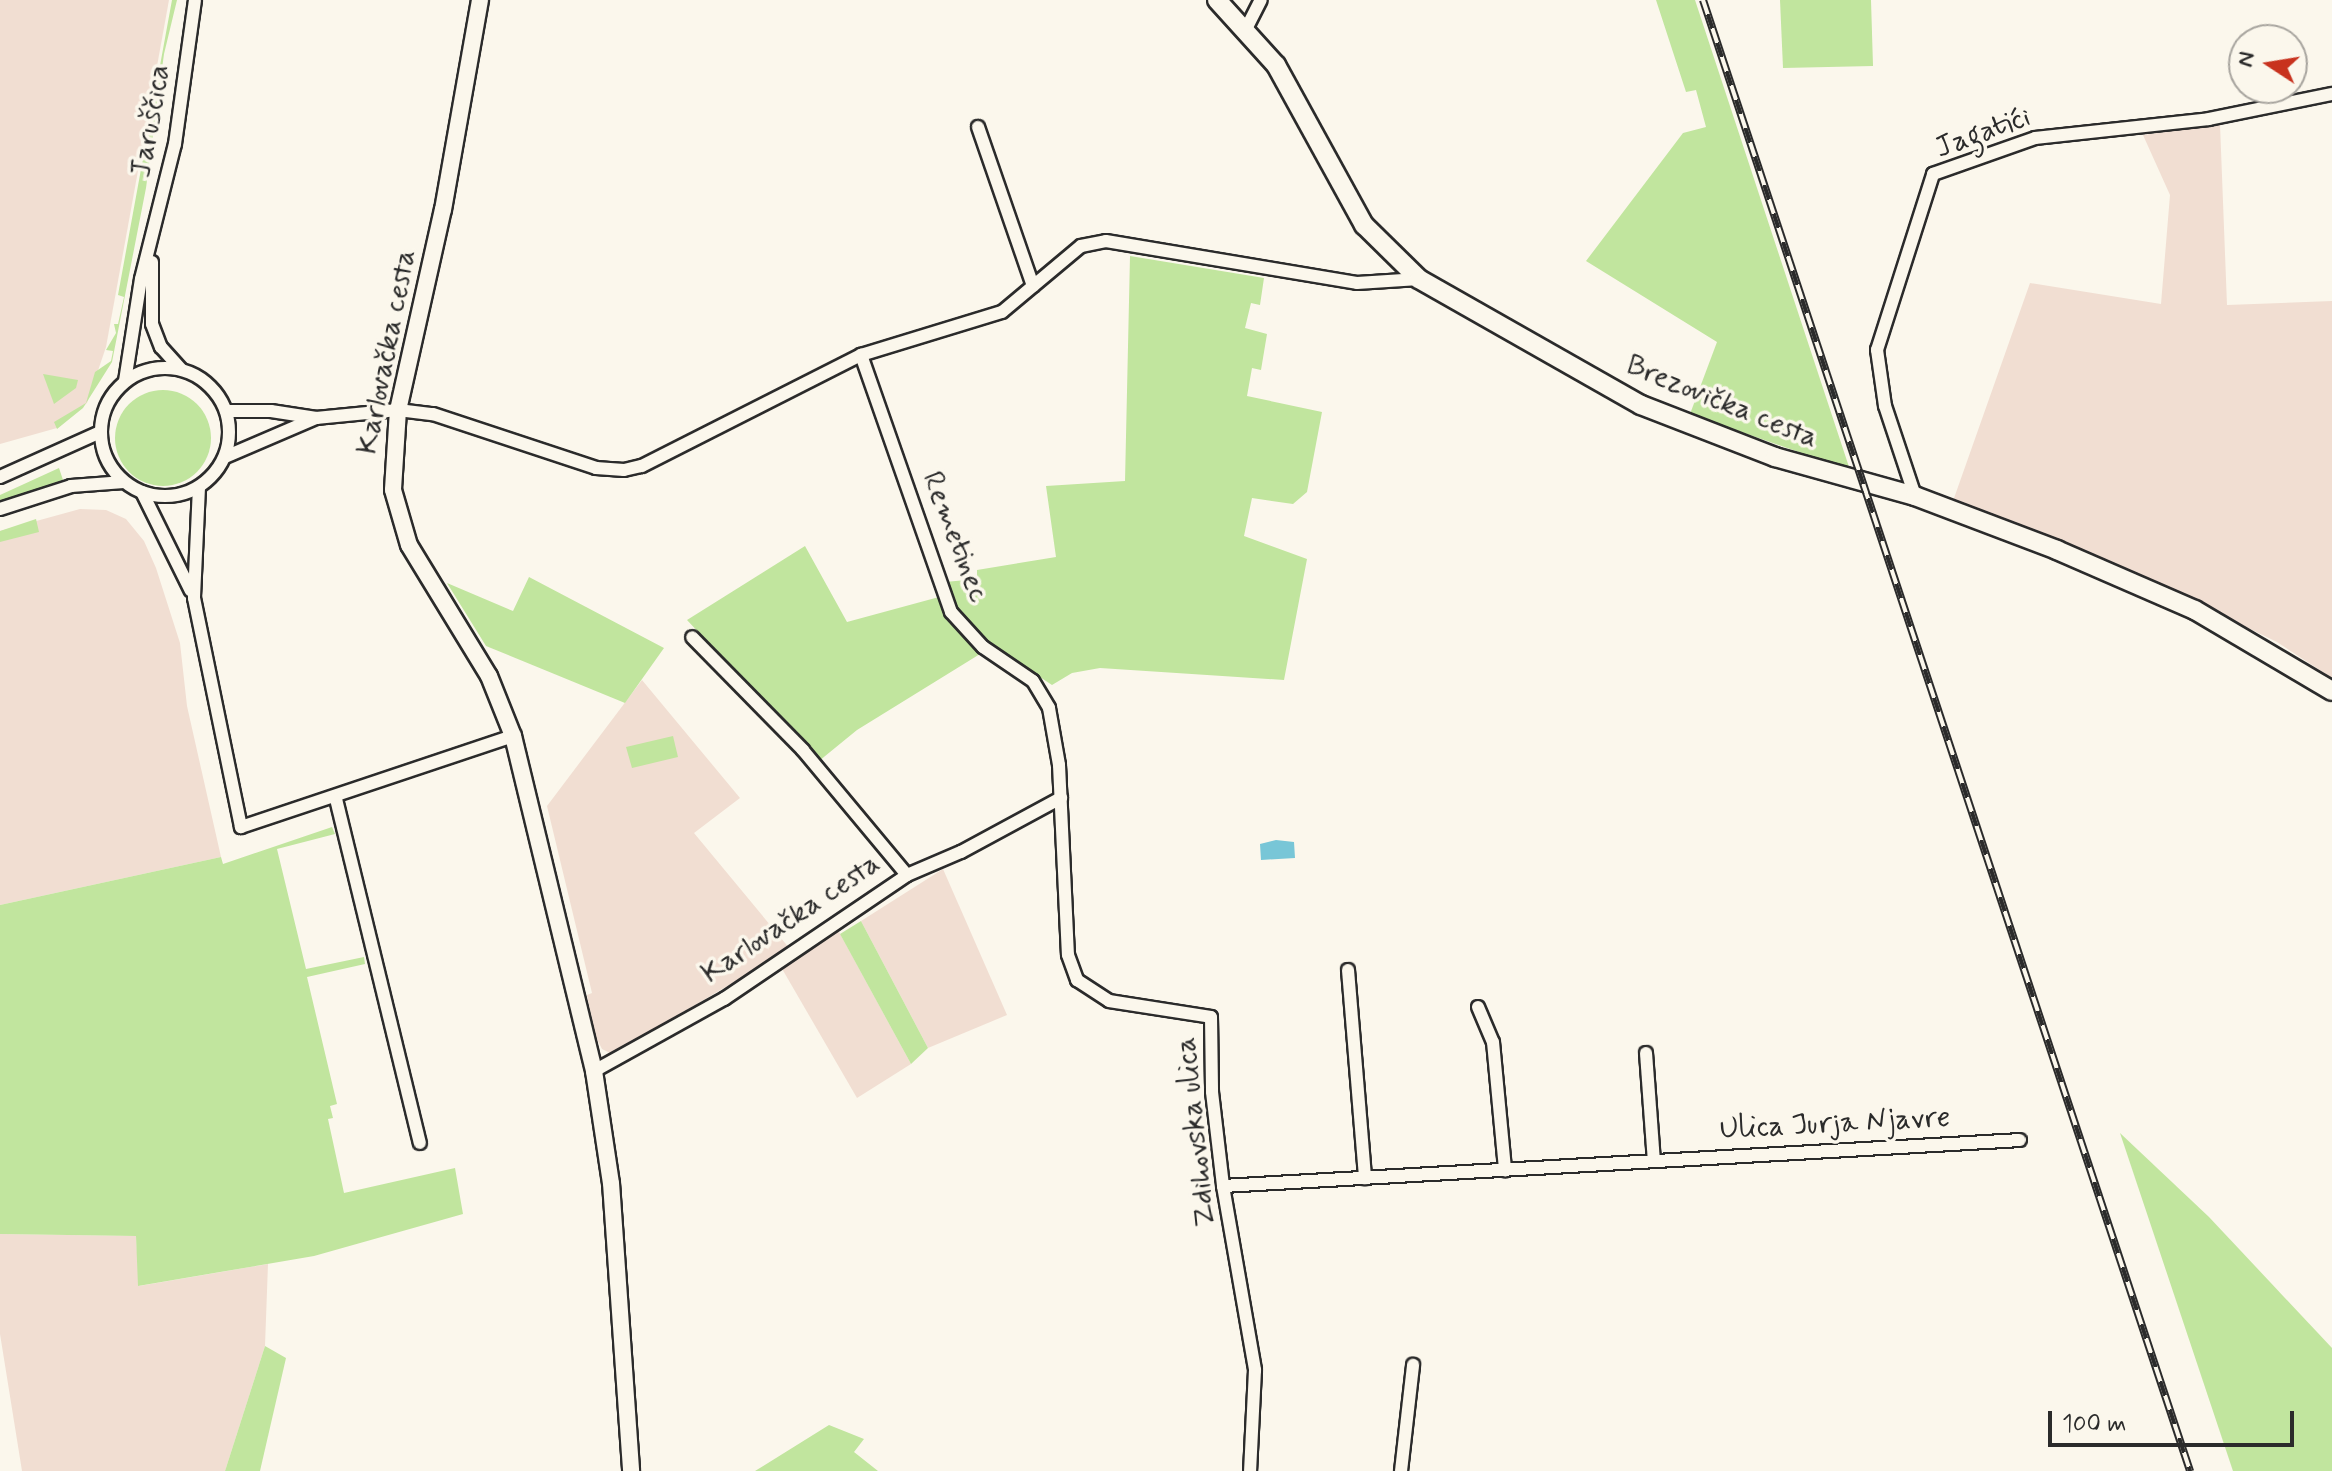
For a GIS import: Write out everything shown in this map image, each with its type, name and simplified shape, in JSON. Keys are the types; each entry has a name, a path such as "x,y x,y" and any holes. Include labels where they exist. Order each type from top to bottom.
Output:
{"main road":[{"name":"Brezovička cesta","path":"1217,0 1247,27 1276,65 1364,225 1419,279 1641,405 1788,461 1915,496 2195,610 2332,691"}],"street":[{"name":"Jaruščica","path":"125,381 132,322 152,251 184,97 195,0"},
{"name":"Karlovačka cesta","path":"480,0 443,209 398,410 392,455 399,520 489,676 513,736 594,1071 611,1183 631,1471"},
{"path":"1247,27 1261,0"},
{"name":"Jagatići","path":"1915,496 1885,406 1877,350 1933,174 2035,138 2209,119 2332,94"},
{"path":"978,127 1033,286"},
{"path":"226,411 316,418 398,410 433,414 596,468 624,470 642,466 861,355 1002,312 1081,246 1106,241 1357,283 1419,279"},
{"name":"Jaruščica","path":"152,251 152,324 161,347 181,369"},
{"name":"Remetinec","path":"861,355 951,612 966,632 1025,674 1043,694 1059,765 1061,798"},
{"path":"225,457 226,411 216,392 181,369 161,367 125,381 107,404 100,432 111,468 124,482 142,492 171,495 199,487 225,457 316,418"},
{"path":"0,477 100,432"},
{"path":"0,509 71,486 124,482"},
{"path":"199,487 194,598 241,827 336,799 513,736"},
{"path":"142,492 194,598"},
{"name":"Karlovačka cesta","path":"594,1071 724,999 907,875 803,750 692,637"},
{"path":"907,875 961,852 1061,798"},
{"name":"Zdihovska ulica","path":"1061,798 1072,969 1098,998 1211,1017 1212,1092 1223,1186 1255,1370 1250,1471"},
{"path":"336,799 420,1143"},
{"path":"1348,970 1365,1178"},
{"path":"1478,1007 1493,1042 1505,1170"},
{"path":"1646,1053 1654,1161"},
{"name":"Ulica Jurja Njavre","path":"1223,1186 2020,1140"},
{"path":"1401,1471 1413,1365"}],"shaded area":[{"path":"0,0 169,0 106,347 87,403 57,428 0,444"},
{"path":"2220,124 2227,305 2332,301 2332,678 2277,642 2176,593 1953,501 2030,283 2161,304 2170,195 2143,135"},
{"path":"80,509 106,510 126,519 144,541 156,568 180,643 187,706 221,857 0,905 0,531"},
{"path":"642,680 740,798 694,833 790,949 612,1054 602,1049 595,1035 587,995 592,993 547,806"},
{"path":"943,869 1007,1015 928,1048 861,921"},
{"path":"838,930 911,1064 857,1098 781,967"},
{"path":"0,1234 136,1236 139,1286 268,1264 265,1346 225,1471 22,1471 0,1334"}],"green space":[{"path":"172,0 177,0 164,54 146,188 112,362 83,408 57,429 54,422 86,403 95,372 111,361 113,351 106,350 116,333 114,324 118,324 124,297 118,295"},
{"path":"1656,0 1695,0 1850,470 1690,414 1717,342 1586,261 1683,133 1706,127 1696,90 1686,92"},
{"path":"1780,0 1871,0 1873,66 1783,68"},
{"path":"1130,256 1264,278 1260,305 1251,303 1245,328 1267,334 1261,370 1252,368 1247,396 1322,412 1307,492 1293,504 1252,498 1244,536 1307,559 1284,680 1100,668 1072,673 1052,685 969,630 954,608 945,582 977,579 977,570 1056,557 1046,486 1125,481"},
{"path":"43,374 78,380 76,388 54,404"},
{"path":"163,390 181,394 197,404 207,420 211,438 207,456 197,472 181,482 163,486 145,482 129,472 119,456 115,438 119,420 129,404 145,394"},
{"path":"59,468 63,480 0,502 0,495"},
{"path":"36,519 39,532 0,542 0,531"},
{"path":"805,546 847,622 939,597 952,624 980,654 857,730 819,761 687,620"},
{"path":"529,577 664,648 625,703 486,646 447,583 513,611"},
{"path":"673,736 678,757 632,768 626,747"},
{"path":"332,827 335,834 277,849 306,969 364,957 365,964 307,977 337,1104 330,1106 333,1118 328,1119 344,1193 455,1168 463,1214 314,1256 138,1286 136,1236 0,1234 0,905 221,857 223,864"},
{"path":"861,921 928,1048 911,1064 840,934"},
{"path":"2120,1133 2209,1217 2332,1348 2332,1471 2233,1471"},
{"path":"265,1346 286,1358 260,1471 225,1471"},
{"path":"829,1425 864,1439 854,1452 878,1471 755,1471"}],"water":[{"path":"1276,840 1294,842 1295,858 1261,860 1260,844"}],"railway":[{"path":"1703,0 2190,1471"}]}
